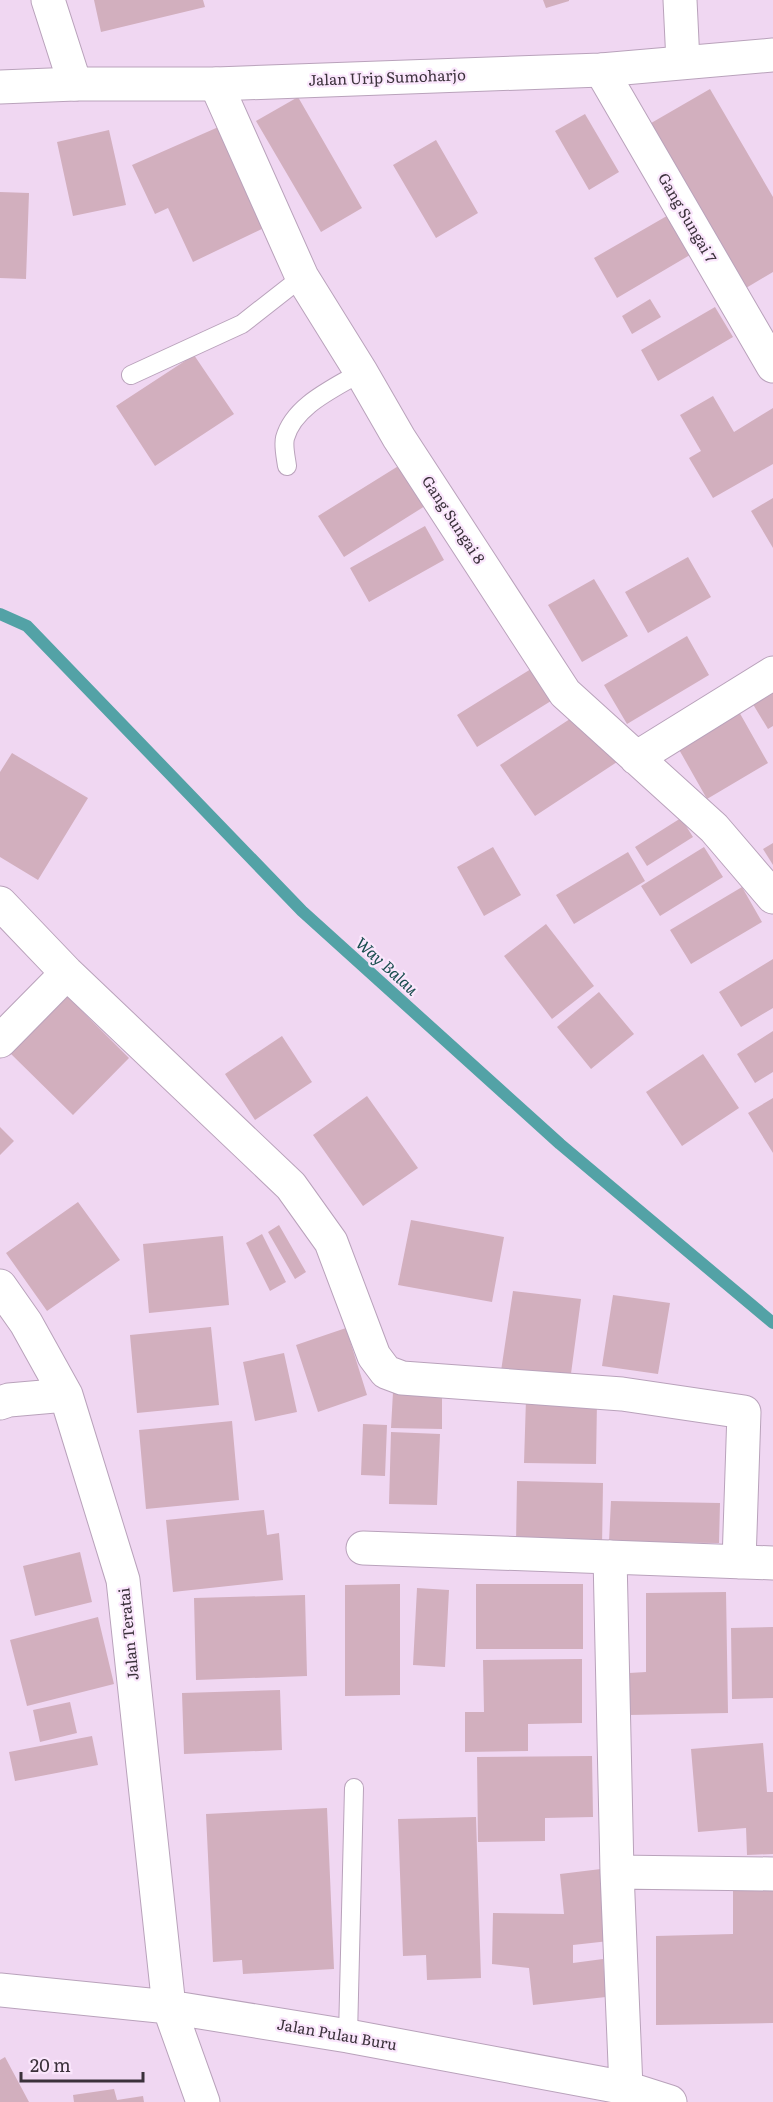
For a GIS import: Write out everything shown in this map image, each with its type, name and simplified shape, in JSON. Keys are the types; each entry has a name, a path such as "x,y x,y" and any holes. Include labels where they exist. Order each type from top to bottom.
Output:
{"street":[{"path":"48,0 75,84"},
{"path":"680,0 683,62"},
{"name":"Jalan Urip Sumoharjo","path":"0,87 75,84 216,84 601,70 773,56"},
{"name":"Gang Sungai 7","path":"601,70 773,366"},
{"name":"Gang Sungai 8","path":"216,84 302,277 399,438 565,693 714,828 773,897"},
{"path":"636,758 773,673"},
{"path":"0,903 67,973 291,1186 331,1242 374,1356 386,1372 402,1378 622,1394 744,1412 739,1562"},
{"path":"0,1041 67,973"},
{"name":"Jalan Teratai","path":"0,1286 26,1323 66,1395 123,1580 169,2007 203,2102"},
{"path":"0,1403 9,1400 66,1395"},
{"path":"363,1548 773,1563"},
{"path":"610,1557 626,2088"},
{"path":"618,1872 773,1874"},
{"name":"Jalan Pulau Buru","path":"0,1990 169,2007 348,2036 626,2088 670,2102"}],"lane":[{"path":"131,375 242,324 302,277"},
{"path":"287,466 285,439 297,414 361,372"},
{"path":"348,2036 354,1788"}],"building":[{"path":"94,0 203,0 205,7 101,32"},
{"path":"543,0 569,0 569,1 546,8"},
{"path":"710,89 773,197 773,272 741,291 646,126"},
{"path":"298,97 362,208 321,232 256,121"},
{"path":"585,114 619,172 589,190 555,131"},
{"path":"223,125 266,227 193,262 168,208 155,214 132,165"},
{"path":"109,130 126,205 73,216 57,142"},
{"path":"436,140 478,213 436,238 393,165"},
{"path":"0,192 29,193 26,279 0,278"},
{"path":"672,213 695,252 617,298 594,258"},
{"path":"650,299 661,317 632,334 622,316"},
{"path":"715,307 733,337 658,381 641,350"},
{"path":"194,355 234,414 155,466 116,406"},
{"path":"713,396 734,432 773,408 773,464 713,498 689,458 701,451 680,415"},
{"path":"400,465 425,506 344,557 318,516"},
{"path":"773,498 773,548 751,511"},
{"path":"425,526 444,560 369,602 350,568"},
{"path":"688,557 711,597 648,633 625,592"},
{"path":"594,579 628,636 582,662 548,605"},
{"path":"687,636 709,675 627,724 604,685"},
{"path":"539,664 559,696 477,747 457,715"},
{"path":"773,687 773,726 768,729 751,701"},
{"path":"738,710 768,763 707,799 677,746"},
{"path":"582,711 617,762 535,816 500,765"},
{"path":"12,753 88,798 38,880 0,857 0,772"},
{"path":"681,818 693,837 647,866 635,847"},
{"path":"773,843 773,865 763,849"},
{"path":"493,847 521,895 484,916 457,867"},
{"path":"704,847 723,877 660,916 641,886"},
{"path":"628,852 645,881 574,924 556,895"},
{"path":"742,887 762,922 691,964 670,930"},
{"path":"546,924 594,986 552,1019 504,956"},
{"path":"773,959 773,1008 741,1027 719,992"},
{"path":"599,992 634,1034 591,1069 557,1027"},
{"path":"67,996 129,1058 73,1115 10,1053"},
{"path":"773,1031 773,1072 755,1083 737,1054"},
{"path":"282,1036 312,1082 255,1120 225,1074"},
{"path":"703,1054 739,1108 682,1146 646,1092"},
{"path":"367,1096 418,1168 363,1206 313,1135"},
{"path":"773,1098 773,1153 748,1113"},
{"path":"0,1127 14,1141 0,1155"},
{"path":"78,1202 120,1260 47,1311 6,1253"},
{"path":"411,1220 504,1237 492,1302 398,1285"},
{"path":"279,1225 306,1272 295,1279 268,1232"},
{"path":"262,1234 286,1282 270,1291 246,1243"},
{"path":"223,1236 229,1305 149,1313 143,1244"},
{"path":"513,1291 581,1299 570,1381 501,1371"},
{"path":"613,1295 670,1303 658,1374 602,1366"},
{"path":"211,1327 219,1405 137,1413 130,1335"},
{"path":"346,1328 367,1395 318,1412 296,1345"},
{"path":"284,1353 297,1412 255,1421 243,1362"},
{"path":"393,1392 442,1394 442,1429 391,1428"},
{"path":"526,1399 597,1400 596,1464 524,1463"},
{"path":"232,1421 239,1500 146,1509 139,1430"},
{"path":"363,1424 387,1425 385,1476 361,1475"},
{"path":"391,1432 440,1434 437,1505 389,1504"},
{"path":"517,1481 603,1483 602,1547 516,1545"},
{"path":"611,1501 720,1503 719,1543 609,1542"},
{"path":"264,1510 267,1535 279,1533 283,1580 173,1592 166,1520"},
{"path":"80,1552 92,1602 35,1616 23,1566"},
{"path":"400,1584 400,1695 345,1696 345,1585"},
{"path":"476,1584 583,1584 583,1649 476,1649"},
{"path":"417,1588 449,1590 445,1667 413,1665"},
{"path":"726,1592 728,1713 629,1715 629,1673 646,1672 646,1593"},
{"path":"305,1595 307,1676 196,1680 194,1598"},
{"path":"98,1617 114,1684 27,1706 10,1640"},
{"path":"773,1627 773,1698 732,1699 731,1628"},
{"path":"582,1659 582,1723 528,1724 528,1751 465,1752 465,1712 484,1712 483,1660"},
{"path":"280,1690 282,1750 184,1754 182,1693"},
{"path":"70,1702 77,1733 40,1742 33,1710"},
{"path":"92,1736 98,1765 15,1781 9,1752"},
{"path":"763,1743 767,1792 773,1792 773,1854 747,1855 746,1828 698,1832 691,1749"},
{"path":"592,1756 593,1817 545,1818 545,1841 478,1842 477,1757"},
{"path":"327,1808 334,1969 243,1974 242,1960 213,1962 206,1814"},
{"path":"476,1817 481,1978 427,1980 426,1955 403,1956 398,1819"},
{"path":"601,1869 609,1941 573,1945 573,1963 603,1959 606,1997 533,2005 529,1968 492,1964 493,1913 564,1914 560,1874"},
{"path":"773,1889 773,2023 656,2025 656,1936 733,1934 733,1890"},
{"path":"5,2057 29,2102 0,2102 0,2060"},
{"path":"114,2089 117,2100 143,2096 144,2102 74,2102 73,2095"}],"waterway":[{"name":"Way Balau","path":"0,614 27,626 302,911 560,1144 773,1323"}]}
